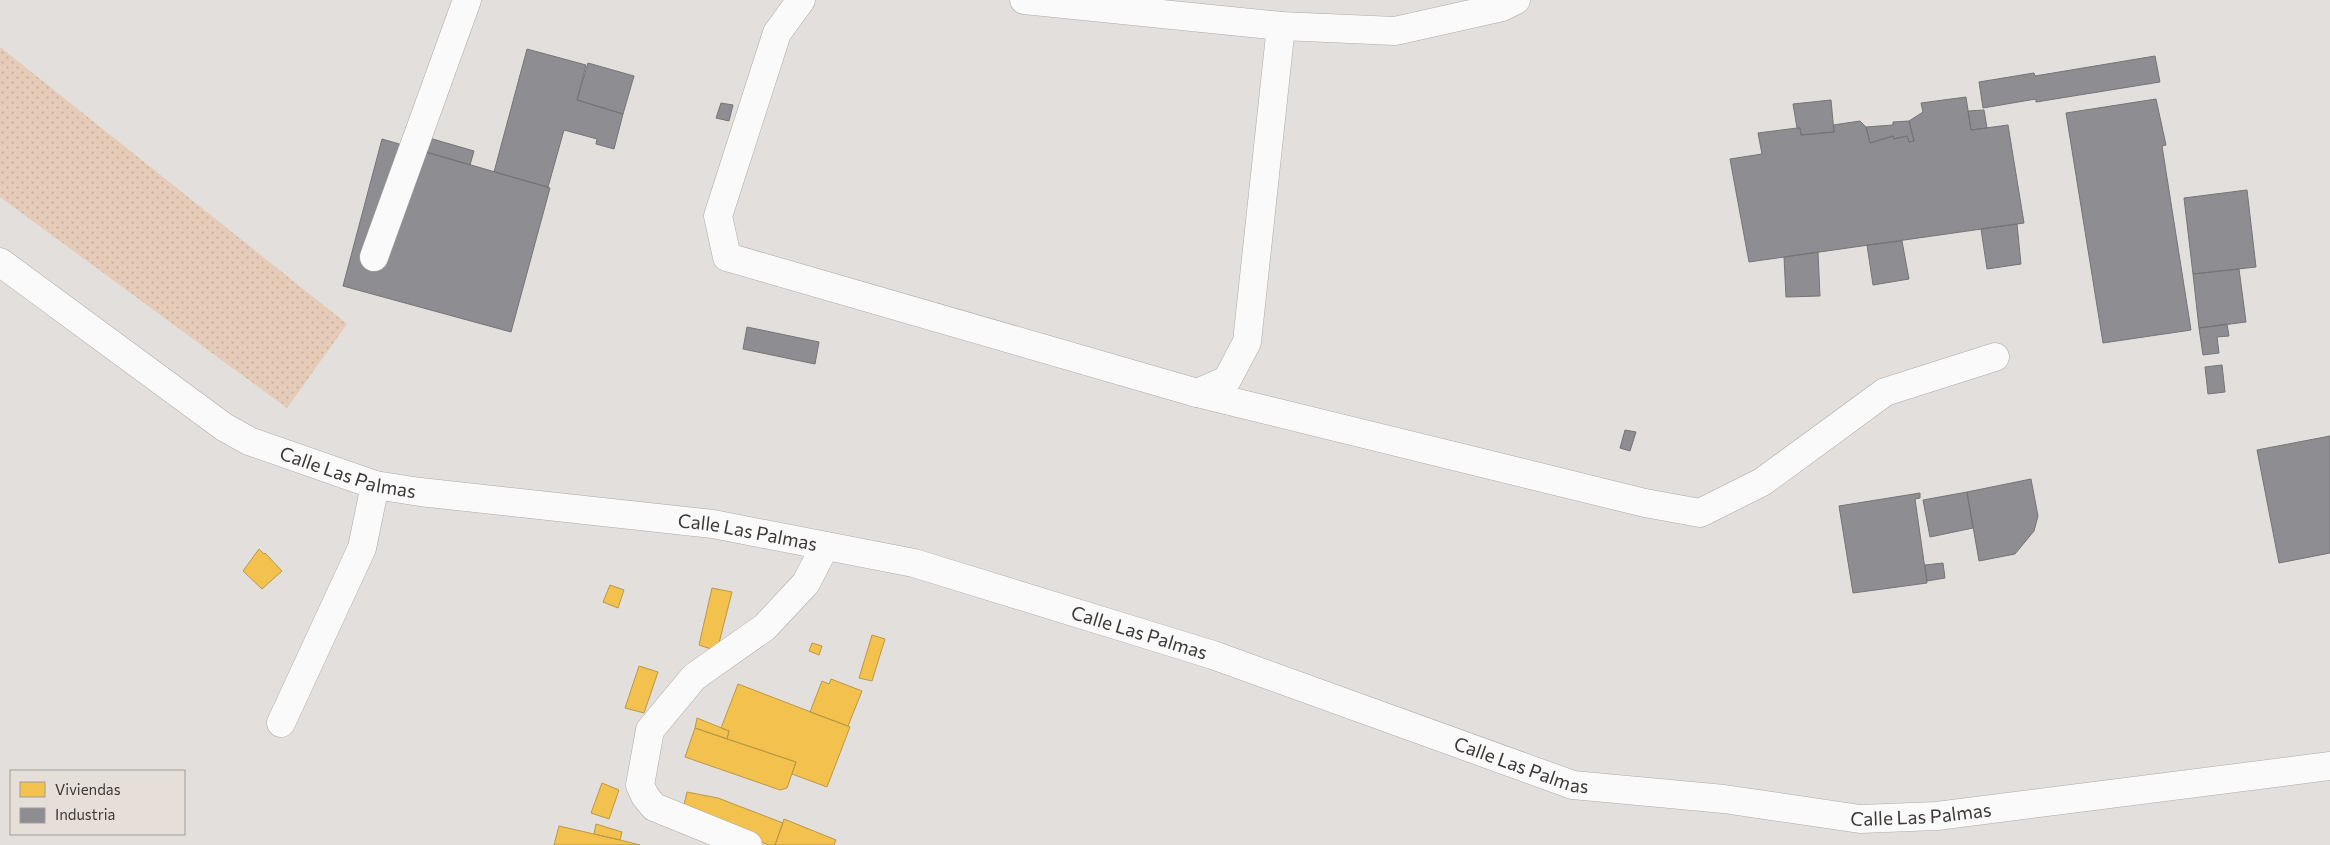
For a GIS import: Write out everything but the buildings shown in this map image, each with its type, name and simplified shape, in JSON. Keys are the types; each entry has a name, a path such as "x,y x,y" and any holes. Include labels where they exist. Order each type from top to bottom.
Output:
{"street":[{"path":"374,257 467,0"},
{"path":"801,0 777,33 718,216 727,257 1197,393 1644,504 1700,513 1762,482 1885,392 1995,357"},
{"path":"1024,0 1281,26 1395,31 1502,7 1516,0"},
{"path":"1197,393 1227,380 1247,342 1281,26"},
{"name":"Calle Las Palmas","path":"0,262 224,427 249,441 375,485 420,492 713,524 914,563 1213,655 1573,785 1724,799 1860,819 1937,816 2330,766"},
{"path":"281,723 362,548 375,485"},
{"path":"748,845 654,806 645,796 640,785 650,730 694,677 766,627 806,582 826,546"}],"shaded area":[{"path":"0,47 347,324 287,408 0,197"}]}
